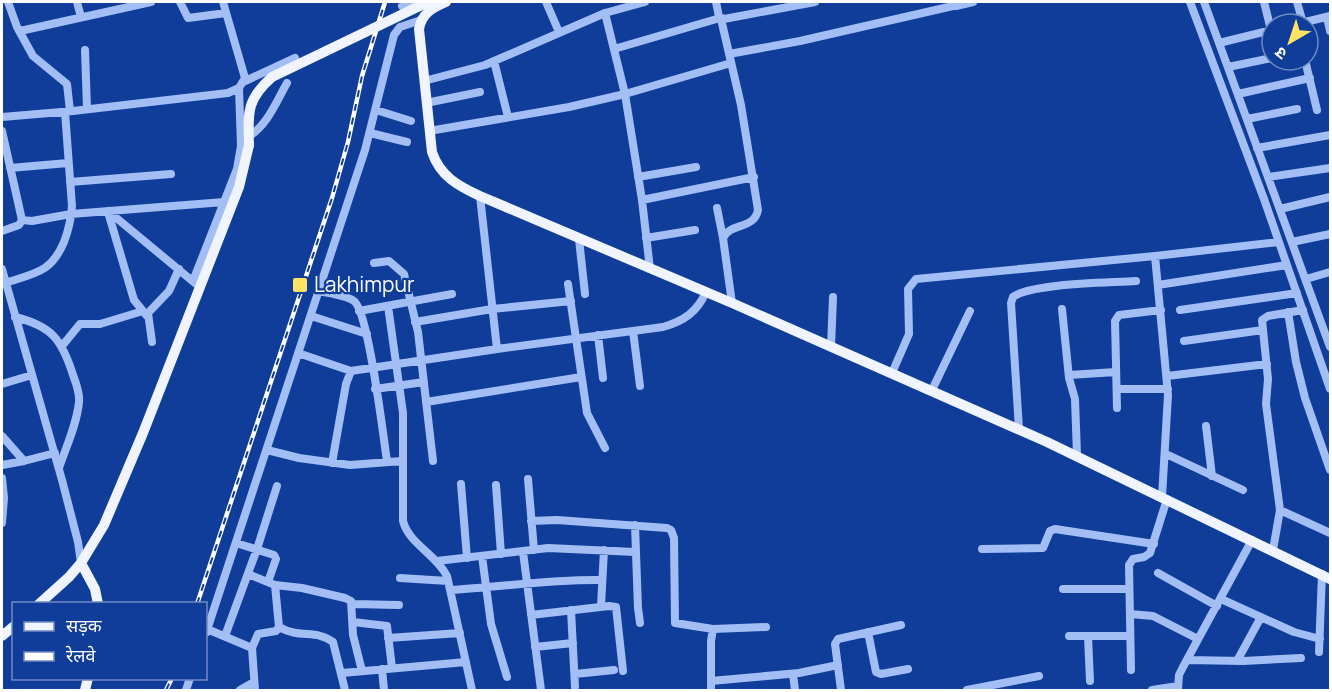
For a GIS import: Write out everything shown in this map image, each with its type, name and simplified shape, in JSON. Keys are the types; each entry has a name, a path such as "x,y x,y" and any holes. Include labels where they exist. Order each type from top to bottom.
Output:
{"main road":[{"path":"40,602 69,577 81,563 104,525 119,490 196,283 243,175 251,102 261,87 272,78 428,2"},
{"path":"446,2 427,12 421,20 420,36 432,152 436,165 452,181 480,196 732,303 1077,455 1326,577"},
{"path":"81,563 95,589 98,602"}],"street":[{"path":"8,2 33,56 67,84 70,227 54,262 32,274 3,277 55,453 78,542 81,563"},
{"path":"77,2 81,17"},
{"path":"20,31 151,2"},
{"path":"180,2 188,18 226,13"},
{"path":"108,211 196,283 245,143 241,85 245,78 223,2"},
{"path":"402,6 410,2"},
{"path":"546,2 559,32"},
{"path":"424,81 494,61 605,13 645,2"},
{"path":"716,2 758,198 757,216 750,223 728,231 723,238"},
{"path":"614,49 721,18 815,2"},
{"path":"429,131 569,107 626,94 730,59 952,4 974,2"},
{"path":"1190,2 1279,242 1330,389"},
{"path":"1204,2 1330,347"},
{"path":"605,13 626,94 650,268"},
{"path":"1329,17 1330,31"},
{"path":"207,628 370,133 396,29 421,20"},
{"path":"1219,43 1260,33"},
{"path":"85,50 87,110"},
{"path":"2,117 87,110 228,93 295,58"},
{"path":"1228,67 1260,60"},
{"path":"494,61 508,117"},
{"path":"1308,72 1317,110"},
{"path":"1238,94 1310,78"},
{"path":"245,143 258,130 287,83"},
{"path":"426,103 480,92"},
{"path":"1247,119 1297,109"},
{"path":"376,110 411,121"},
{"path":"2,131 22,220 19,225 2,231"},
{"path":"370,133 407,142"},
{"path":"1257,148 1330,135"},
{"path":"10,168 68,163"},
{"path":"638,177 696,167"},
{"path":"1268,177 1330,168"},
{"path":"70,182 171,174"},
{"path":"642,200 754,177"},
{"path":"480,196 497,349"},
{"path":"1280,209 1330,197"},
{"path":"22,220 32,221 71,214 224,202"},
{"path":"717,208 732,303"},
{"path":"108,211 134,300 145,314 152,342"},
{"path":"646,238 695,230"},
{"path":"1292,242 1330,234"},
{"path":"579,239 585,294"},
{"path":"892,373 909,334 908,290 916,279 1279,242"},
{"path":"1131,670 1130,561 1149,556 1165,498 1168,389 1155,256"},
{"path":"374,262 389,261 402,271 415,322 433,461"},
{"path":"1158,285 1287,265"},
{"path":"62,346 80,324 100,324 145,314 169,291 179,269"},
{"path":"1306,279 1330,272"},
{"path":"1019,429 1011,303 1013,297 1021,292 1049,287 1136,281"},
{"path":"568,284 587,412 605,448"},
{"path":"319,291 351,299 359,311 367,334 387,461"},
{"path":"298,353 351,372 497,349 633,332 663,327 683,320 697,308 706,292"},
{"path":"1180,310 1297,293"},
{"path":"359,311 452,294"},
{"path":"831,347 833,297"},
{"path":"415,322 492,309 571,301"},
{"path":"388,306 403,413 402,516 405,529 443,568 449,585 472,690"},
{"path":"1062,309 1069,375 1075,399 1077,455"},
{"path":"1117,408 1114,326 1117,317 1123,314 1161,310"},
{"path":"1273,550 1280,510 1266,404 1268,379 1263,317 1303,310"},
{"path":"932,390 970,311"},
{"path":"1288,312 1296,362 1305,398 1330,470"},
{"path":"311,316 367,334"},
{"path":"15,317 31,321 55,335 62,346 80,398 59,469"},
{"path":"1184,341 1263,330"},
{"path":"633,332 640,386"},
{"path":"598,336 603,378"},
{"path":"1167,376 1267,364"},
{"path":"332,463 346,384 351,372"},
{"path":"1069,375 1116,372"},
{"path":"2,384 32,375"},
{"path":"426,402 581,377"},
{"path":"375,389 424,382"},
{"path":"1117,389 1168,389"},
{"path":"1206,426 1212,476"},
{"path":"2,436 24,461"},
{"path":"267,450 299,458 350,465 402,461"},
{"path":"2,465 55,453"},
{"path":"1166,454 1243,490"},
{"path":"2,478 2,523"},
{"path":"528,479 534,550"},
{"path":"461,484 467,558"},
{"path":"496,485 501,554"},
{"path":"225,636 277,486"},
{"path":"1280,510 1330,533"},
{"path":"531,521 557,520 667,528 673,533 675,623 713,629 766,627"},
{"path":"635,525 640,624"},
{"path":"982,549 1043,548 1048,534 1055,529 1154,544"},
{"path":"1152,690 1178,688 1179,675 1186,660 1252,540"},
{"path":"236,543 270,553 276,559 271,583 279,627"},
{"path":"437,561 558,548 635,552"},
{"path":"601,606 604,550"},
{"path":"523,552 541,690"},
{"path":"482,556 494,635 507,677"},
{"path":"1158,573 1219,602 1261,617 1300,635 1320,639"},
{"path":"248,574 271,583 302,588 351,601 356,648 362,671"},
{"path":"1319,652 1326,577"},
{"path":"399,578 486,588 562,580 602,580"},
{"path":"1064,589 1129,589"},
{"path":"352,604 399,605"},
{"path":"531,615 601,606 613,606 618,610 618,670 575,674"},
{"path":"571,610 575,687"},
{"path":"1130,614 1153,616 1198,639"},
{"path":"1237,660 1261,617"},
{"path":"353,622 385,625 388,628 392,668"},
{"path":"841,690 835,644 838,639 901,625"},
{"path":"240,690 255,686 252,648 258,634 276,631 279,627"},
{"path":"279,627 293,634 319,634 330,639 335,645 345,690"},
{"path":"713,629 711,686 838,665"},
{"path":"207,631 225,636 252,648"},
{"path":"868,632 876,672 881,674 908,669"},
{"path":"388,638 460,633"},
{"path":"1069,636 1130,636"},
{"path":"1088,636 1090,681"},
{"path":"535,647 573,643"},
{"path":"1186,660 1301,658"},
{"path":"342,674 466,662"},
{"path":"382,669 384,690"},
{"path":"793,674 795,690"},
{"path":"967,690 1039,676"}],"railway":[{"path":"198,602 332,198 348,142 362,76 385,2"},
{"path":"166,690 171,680"}],"place":[{"name":"Lakhimpur","path":"300,285"}]}
